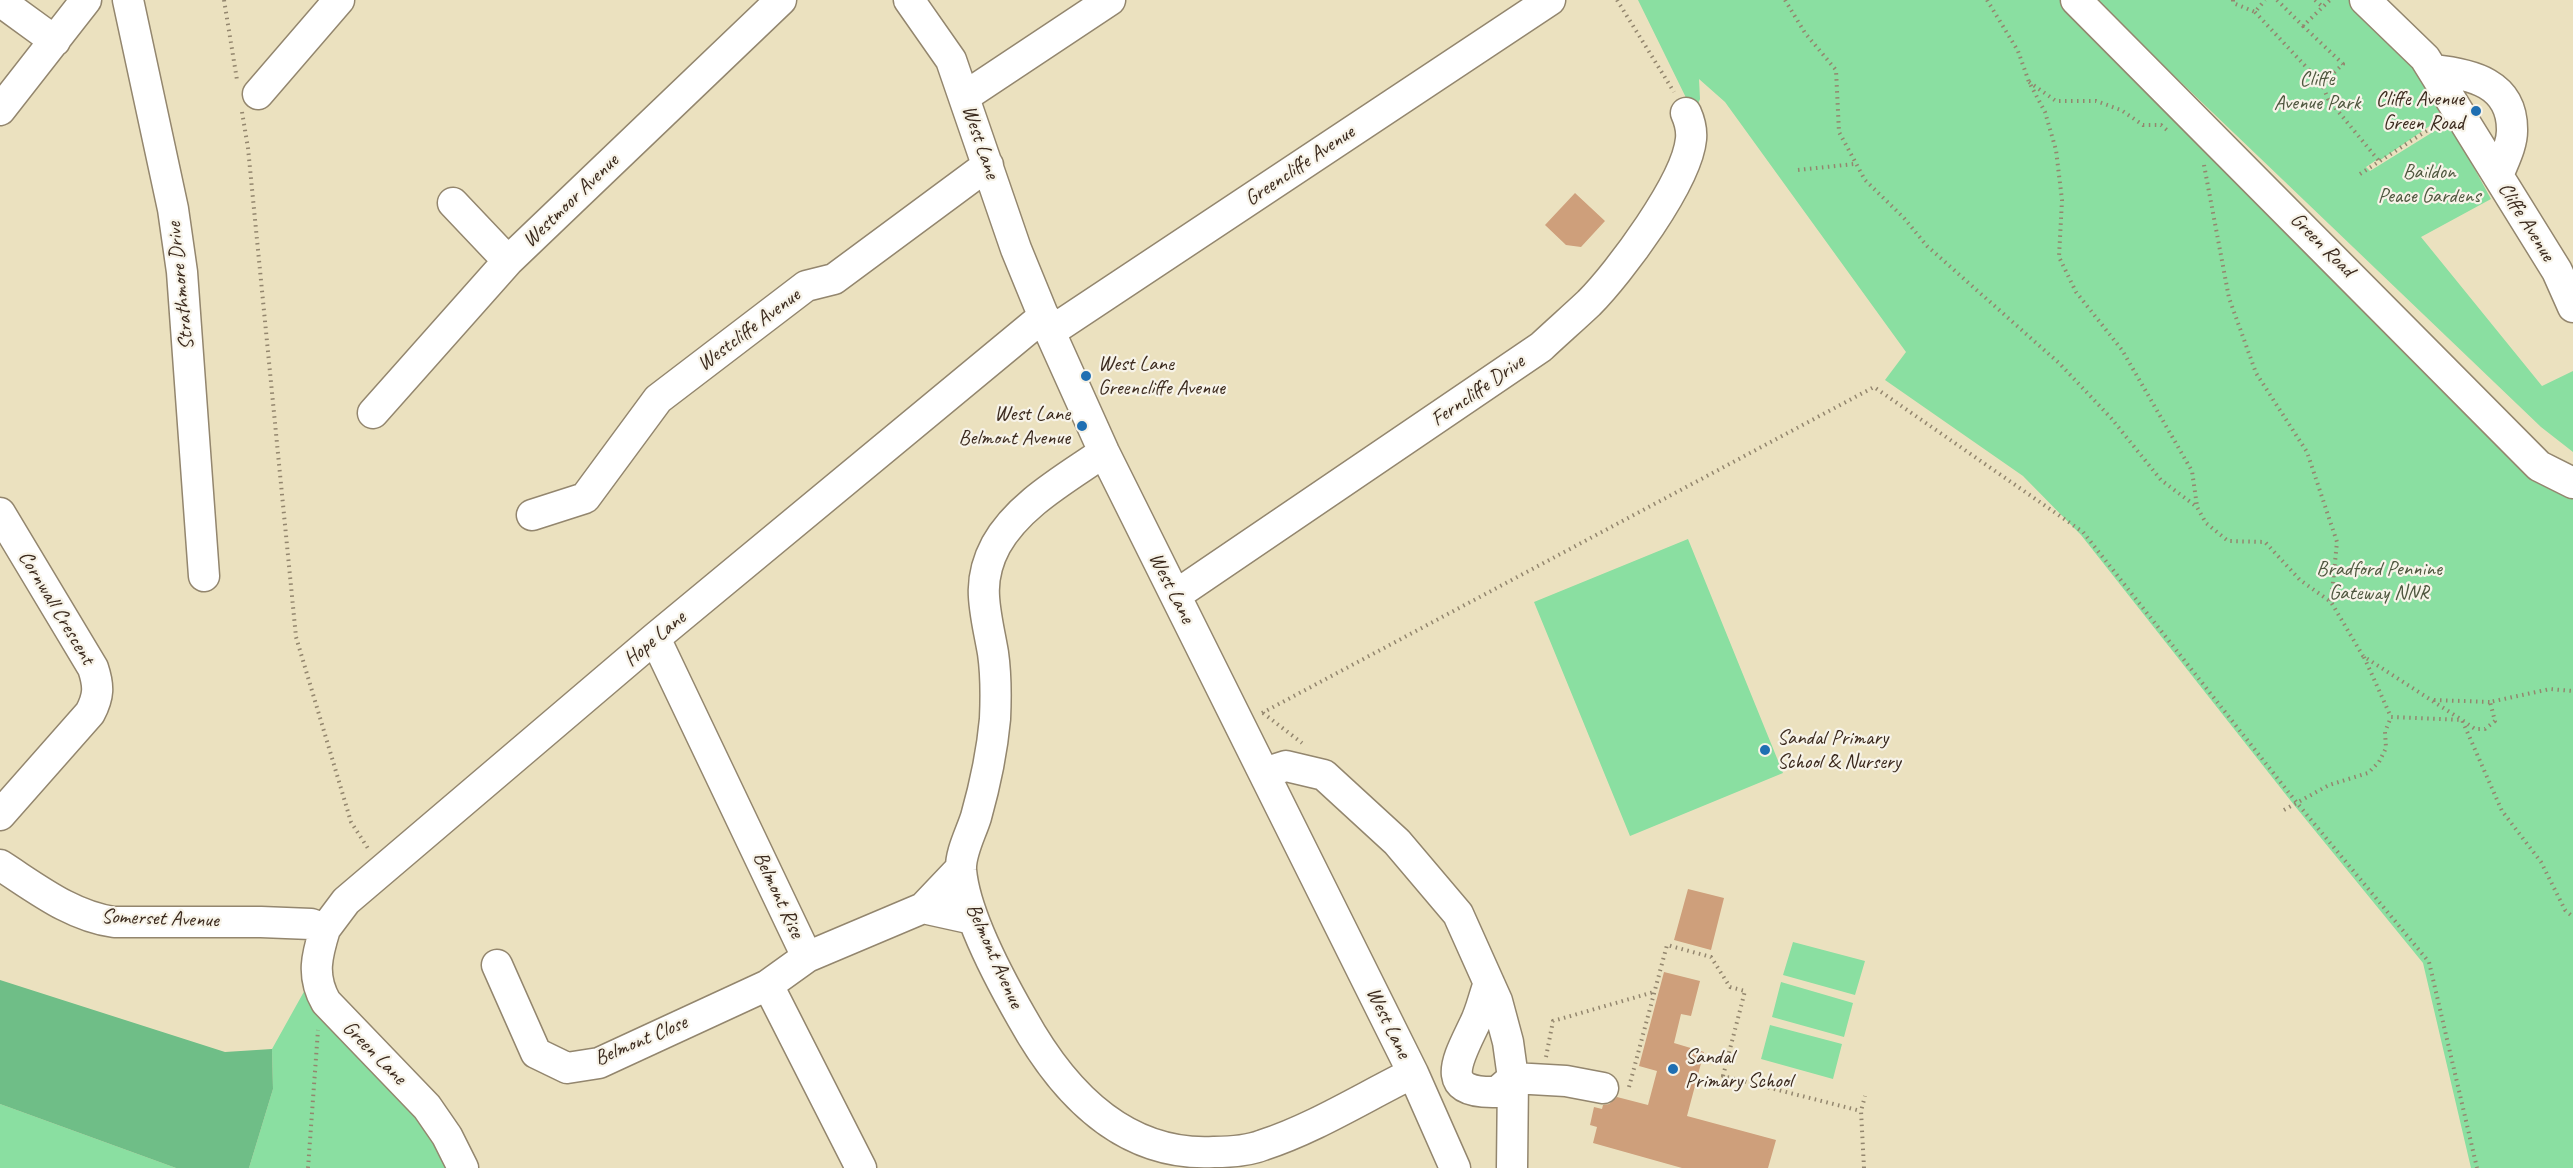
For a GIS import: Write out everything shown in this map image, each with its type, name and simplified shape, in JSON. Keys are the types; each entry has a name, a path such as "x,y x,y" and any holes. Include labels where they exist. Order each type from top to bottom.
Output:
{"street":[{"path":"0,110 86,0"},
{"name":"Strathmore Drive","path":"128,0 173,209 182,272 204,576"},
{"path":"246,96 339,0"},
{"name":"Westmoor Avenue","path":"373,413 508,261 781,0"},
{"name":"West Lane","path":"909,0 951,60 1016,249 1104,452 1413,1073 1455,1168"},
{"path":"964,97 1110,0"},
{"name":"Greencliffe Avenue","path":"1047,324 1550,0"},
{"name":"Green Road","path":"2076,0 2539,465 2573,483"},
{"name":"Cliffe Avenue","path":"2365,0 2425,58 2557,271 2573,307"},
{"path":"0,1 55,41"},
{"path":"2433,70 2476,76 2494,87 2510,111 2511,140 2498,176"},
{"name":"Ferncliffe Drive","path":"1176,595 1541,347 1590,302 1625,260 1671,191 1691,142 1691,124 1686,113"},
{"name":"Westcliffe Avenue","path":"532,515 585,498 658,399 806,286 834,279 988,165"},
{"path":"453,203 508,261"},
{"name":"Hope Lane","path":"325,929 346,901 656,638 1047,324"},
{"name":"Belmont Avenue","path":"1104,452 1018,516 995,548 987,571 982,597 993,653 996,684 995,717 981,797 961,868 973,919 1012,1000 1054,1069 1075,1092 1104,1118 1160,1158 1198,1153 1234,1152 1261,1146 1288,1136 1413,1073"},
{"name":"Cornwall Crescent","path":"0,513 93,668 99,684 98,698 90,713 0,815"},
{"name":"Belmont Rise","path":"656,638 807,957 768,985"},
{"path":"1264,773 1286,766 1323,775 1397,842 1458,914 1504,1022 1512,1061 1512,1168"},
{"name":"Somerset Avenue","path":"0,865 67,907 98,919 114,922 311,924 325,929"},
{"path":"807,957 923,908 961,868"},
{"path":"923,908 973,919"},
{"name":"Green Lane","path":"325,929 315,968 321,993 334,1012 427,1107 447,1136 463,1168"},
{"name":"Belmont Close","path":"497,964 536,1053 567,1068 599,1063 768,985"},
{"path":"1489,983 1476,1022 1460,1050 1457,1077 1466,1089 1476,1093 1497,1092 1512,1077 1566,1081 1603,1088"},
{"path":"768,985 861,1168"}],"path":[{"path":"224,0 246,96 248,148 296,637 351,822 382,871"},
{"path":"1617,0 1686,113"},
{"path":"1785,0 1804,33 1836,70 1839,132 1854,164 1865,180 1904,218 1927,246 2060,364 2111,418 2161,480 2197,507"},
{"path":"1987,0 2018,51 2029,82 2045,112 2056,150 2062,200 2059,257 2076,292 2122,350 2192,471 2197,507 2206,523 2228,541 2265,542 2300,580 2331,602 2363,656 2391,717 2385,732 2386,748 2379,762 2368,773 2329,785 2284,810"},
{"path":"2233,0 2233,3 2255,12 2322,84 2328,99 2379,161"},
{"path":"2255,12 2265,0"},
{"path":"2277,0 2343,64 2322,84"},
{"path":"2315,0 2323,7"},
{"path":"2303,26 2330,0"},
{"path":"2029,82 2056,101 2096,101 2121,110 2143,125 2161,125 2174,135 2188,133 2202,125 2207,183 2229,298 2256,373 2307,452 2337,542 2331,602"},
{"path":"2360,174 2457,110"},
{"path":"1798,170 1854,164"},
{"path":"1240,725 1874,387 2083,532 2297,803 2429,962 2477,1168"},
{"path":"2363,656 2475,729 2485,729 2495,721 2490,702"},
{"path":"2432,700 2490,702 2550,689 2573,691"},
{"path":"2391,717 2462,720"},
{"path":"2462,720 2502,811 2541,861 2565,910 2573,918"},
{"path":"1603,1088 1628,1092 1667,945 1711,957 1730,987 1744,991 1723,1076 1861,1111"},
{"path":"1545,1059 1553,1021 1654,992"},
{"path":"308,1168 321,993"},
{"path":"1864,1168 1861,1111 1865,1096"}],"green space":[{"name":"Bradford Pennine Gateway NNR","path":"1638,0 2060,0 2573,491 2573,1168 2471,1168 2423,963 2294,805 2081,535 2023,476 1885,380 1906,352 1725,102 1699,79 1700,99 1694,114"},
{"name":"Cliffe Avenue Park","path":"2095,0 2349,0 2404,54 2444,116 2379,161 2378,159 2366,167 2370,171 2449,122 2491,199 2421,237 2542,386 2573,371 2573,452 2541,427"},
{"path":"1688,539 1783,773 1630,836 1534,602"},
{"path":"1793,942 1865,961 1855,995 1783,975"},
{"path":"0,980 225,1052 272,1049 273,1089 249,1168 176,1168 0,1104"},
{"path":"1781,982 1853,1003 1844,1037 1772,1017"},
{"path":"306,988 415,1107 453,1168 249,1168 273,1089 272,1049"},
{"path":"1770,1025 1842,1044 1833,1079 1761,1059"},
{"path":"0,1104 176,1168 0,1168"}],"building":[{"path":"1575,193 1605,221 1581,247 1566,245 1545,225"},
{"path":"1688,889 1724,898 1711,950 1674,940"},
{"name":"Sandal Primary School","path":"1664,972 1700,981 1691,1016 1681,1014 1674,1043 1704,1052 1687,1116 1776,1140 1768,1168 1682,1168 1593,1143 1597,1127 1590,1125 1594,1107 1602,1109 1603,1105 1609,1104 1617,1097 1648,1105 1657,1071 1639,1066"}],"place":[{"name":"Cliffe Avenue Green Road","path":"2476,111"},
{"name":"West Lane Greencliffe Avenue","path":"1086,376"},
{"name":"West Lane Belmont Avenue","path":"1082,426"},
{"name":"Sandal Primary School & Nursery","path":"1765,750"},
{"name":"Sandal Primary School","path":"1673,1069"}],"park label":[{"name":"Baildon Peace Gardens","path":"2429,184"}]}
